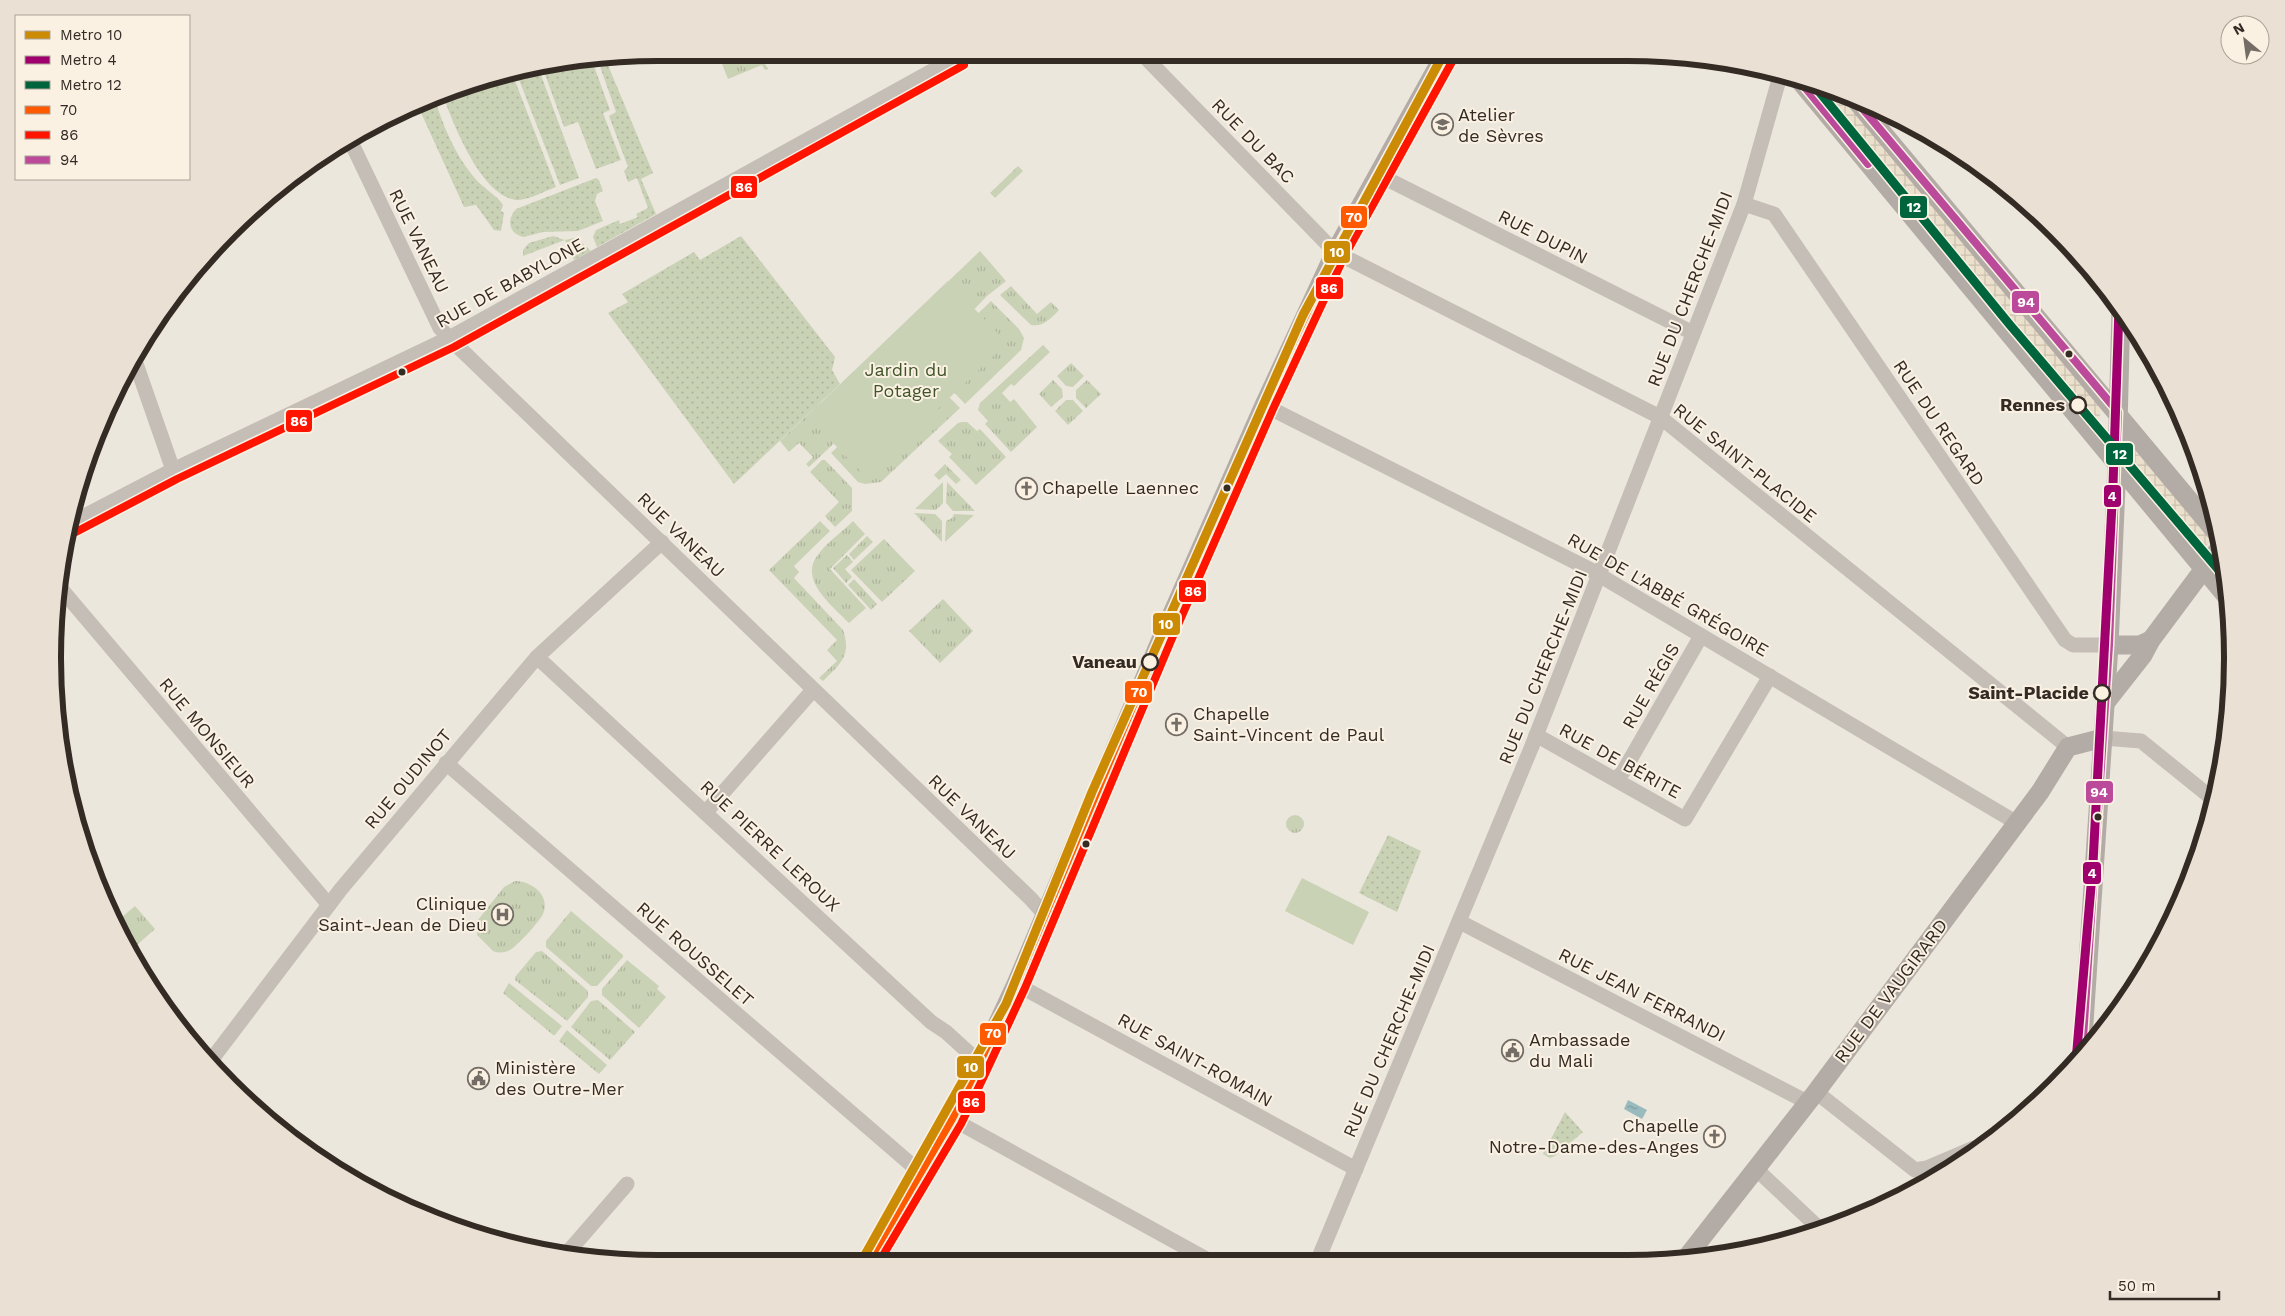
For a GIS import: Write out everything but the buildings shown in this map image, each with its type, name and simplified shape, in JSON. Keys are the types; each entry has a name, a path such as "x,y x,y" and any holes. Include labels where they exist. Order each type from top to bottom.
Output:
{"main road":[{"path":"872,1255 952,1119 1016,984 1164,632 1264,405 1335,252 1435,61"},
{"path":"1807,89 2220,589"},
{"path":"1865,111 2118,412 2207,521"},
{"path":"2083,1043 2109,645 2117,465 2120,322"},
{"path":"2106,702 2143,655 2151,640 2215,556"},
{"path":"2109,645 2140,645 2151,640"},
{"path":"2068,747 2103,738"},
{"name":"RUE DE VAUGIRARD","path":"1691,1251 1811,1097 2040,792 2068,747"}],"street":[{"name":"RUE DE BABYLONE","path":"78,519 173,470 449,338 950,61"},
{"name":"RUE DU BAC","path":"1149,61 1335,252"},
{"name":"RUE DU CHERCHE-MIDI","path":"1320,1255 1460,922 1536,735 1744,204 1778,81"},
{"name":"RUE VANEAU","path":"353,146 440,328 812,690 1032,899 1045,915"},
{"name":"RUE DUPIN","path":"1377,174 1693,333"},
{"name":"RUE DU REGARD","path":"1744,204 1774,214 2065,640 2073,645 2109,645"},
{"name":"RUE SAINT-PLACIDE","path":"1335,252 1660,417 2068,747"},
{"path":"137,367 173,470"},
{"name":"RUE DE L'ABBÉ GRÉGOIRE","path":"1264,405 1599,575 2017,822"},
{"name":"RUE OUDINOT","path":"215,1057 329,905 446,763 537,657 662,542"},
{"name":"RUE MONSIEUR","path":"65,592 329,905"},
{"name":"RUE RÉGIS","path":"1616,779 1623,772 1701,636"},
{"name":"RUE PIERRE LEROUX","path":"537,657 931,1022 946,1032 979,1062"},
{"name":"RUE DE BÉRITE","path":"1536,735 1685,819 1770,676"},
{"path":"706,812 812,690"},
{"path":"2103,738 2141,741 2207,794"},
{"name":"RUE ROUSSELET","path":"446,763 921,1173"},
{"name":"RUE JEAN FERRANDI","path":"1460,922 1811,1097 1915,1170 1927,1168 1957,1155"},
{"name":"RUE SAINT-ROMAIN","path":"1016,984 1356,1169"},
{"path":"952,1119 1199,1255"},
{"path":"1754,1168 1815,1224"},
{"path":"571,1248 627,1184"}],"green space":[{"path":"729,61 762,61 768,69 765,70 762,65 728,79 722,64"},
{"path":"607,64 653,173 641,179 656,214 597,247 593,237 596,230 619,220 620,224 638,217 636,214 648,208 637,178 628,182 624,171 628,167 609,116 616,112 599,65"},
{"path":"594,65 610,110 603,113 621,160 596,169 578,122 564,127 544,73"},
{"path":"540,73 579,178 560,185 519,79"},
{"path":"515,80 556,187 533,197 519,200 505,197 481,174 470,157 445,101 466,93"},
{"path":"437,104 445,128 460,158 477,180 503,205 501,211 504,213 501,231 494,230 476,205 464,207 420,111"},
{"path":"1018,166 1023,171 995,198 990,193"},
{"path":"596,178 599,180 603,191 597,194 595,201 603,221 578,231 543,232 524,237 512,230 510,222 516,209"},
{"path":"553,236 565,240 523,256 523,250 529,243"},
{"path":"741,236 835,357 832,370 840,384 734,484 608,313 628,302 622,294 694,252 700,260"},
{"path":"574,238 579,240 591,251 574,260 565,240"},
{"path":"980,251 1006,281 987,296 961,323 826,398"},
{"name":"Jardin du Potager","path":"948,281 1007,343 866,477 807,416"},
{"path":"1011,286 1037,314 1051,302 1059,310 1040,325 1031,325 1000,295"},
{"path":"991,301 1019,329 1024,338 1021,350 965,404 945,383 964,327"},
{"path":"1043,345 1050,352 1014,386 1011,384 1002,393 1010,402 1014,399 1037,427 1011,452 985,424 988,421 978,410 980,403"},
{"path":"1071,363 1084,376 1073,387 1066,386 1057,376"},
{"path":"1053,380 1062,389 1063,397 1051,407 1039,394"},
{"path":"1087,380 1101,394 1086,408 1076,398 1076,390"},
{"path":"940,388 960,408 881,482 865,484 858,482 831,453 851,434"},
{"path":"1066,400 1073,400 1083,411 1068,425 1055,411"},
{"path":"821,402 848,430 809,467 806,464 813,457 799,443 789,452 780,441"},
{"path":"967,422 977,431 980,429 1006,457 976,485 949,457 952,454 938,441 958,423"},
{"path":"822,460 825,460 852,488 852,511 835,527 825,516 839,502 810,472"},
{"path":"945,464 961,480 956,484 946,474 939,480 934,475"},
{"path":"943,482 943,503 936,510 915,509"},
{"path":"947,482 975,511 953,511 946,503"},
{"path":"914,513 935,514 942,521 942,542"},
{"path":"954,514 974,515 945,542 946,521 952,518"},
{"path":"820,521 830,531 794,566 799,572 794,578 843,630 846,647 843,659 823,681 819,678 837,661 827,650 837,640 769,570"},
{"path":"853,521 865,534 830,569 866,608 849,623 821,593 812,575 813,565 817,556"},
{"path":"867,536 873,542 854,560 849,554"},
{"path":"884,539 915,571 882,602 851,570"},
{"path":"847,555 853,562 845,569 852,577 846,583 833,568"},
{"path":"854,579 877,604 871,610 848,585"},
{"path":"943,599 973,631 940,663 909,631"},
{"path":"1295,815 1301,818 1304,824 1301,830 1295,833 1289,830 1286,824 1289,818"},
{"path":"1388,835 1421,851 1397,912 1359,893"},
{"path":"1302,878 1369,912 1353,945 1285,911"},
{"path":"515,881 527,883 538,890 542,895 545,907 537,923 512,949 504,952 495,952 477,935 478,920 504,887"},
{"path":"135,906 155,929 136,946 121,918"},
{"path":"571,911 623,955 597,986 591,986 546,947 546,941"},
{"path":"542,951 588,991 588,997 567,1021 515,980 515,977 536,952"},
{"path":"627,960 659,986 657,989 666,997 639,1028 602,995 602,989"},
{"path":"509,983 562,1026 555,1035 503,993"},
{"path":"598,1000 635,1032 610,1060 571,1027 591,1001"},
{"path":"567,1030 607,1065 599,1074 559,1041"},
{"path":"1565,1112 1583,1132 1555,1156 1550,1158 1543,1154"}],"shaded area":[{"path":"1815,92 1850,105 2098,403 2101,408 2099,424 2096,425"},
{"path":"2133,448 2209,535 2209,543 2204,548 2198,549 2132,468"}],"water":[{"path":"1628,1100 1647,1110 1642,1119 1624,1109"}],"metro line":[{"name":"10","path":"865,1255 1006,1004 1092,792 1303,315 1440,61"},
{"name":"12","path":"1821,94 2010,325 2217,567"},
{"name":"4","path":"2077,1050 2093,863 2113,485 2119,320"}],"transit line":[{"name":"70","path":"872,1255 952,1119 976,1070 1016,984 1164,632 1264,405 1335,252 1441,61"},
{"name":"86","path":"883,1255 961,1124 985,1074 1025,988 1173,636 1273,409 1344,257 1452,61"},
{"name":"86","path":"75,532 177,479 454,347 964,65"},
{"name":"94","path":"1807,89 1868,164"},
{"name":"94","path":"1865,111 2118,412 2109,645 2083,1043"}],"place":[{"name":"Atelier de Sèvres","path":"1442,125"},
{"name":"Rennes","path":"2078,405"},
{"name":"Chapelle Laennec","path":"1026,488"},
{"name":"Vaneau","path":"1150,662"},
{"name":"Saint-Placide","path":"2102,693"},
{"name":"Chapelle Saint-Vincent de Paul","path":"1177,724"},
{"name":"Clinique Saint-Jean de Dieu","path":"503,914"},
{"name":"Ambassade du Mali","path":"1513,1050"},
{"name":"Ministère des Outre-Mer","path":"479,1078"},
{"name":"Chapelle Notre-Dame-des-Anges","path":"1715,1136"}]}
